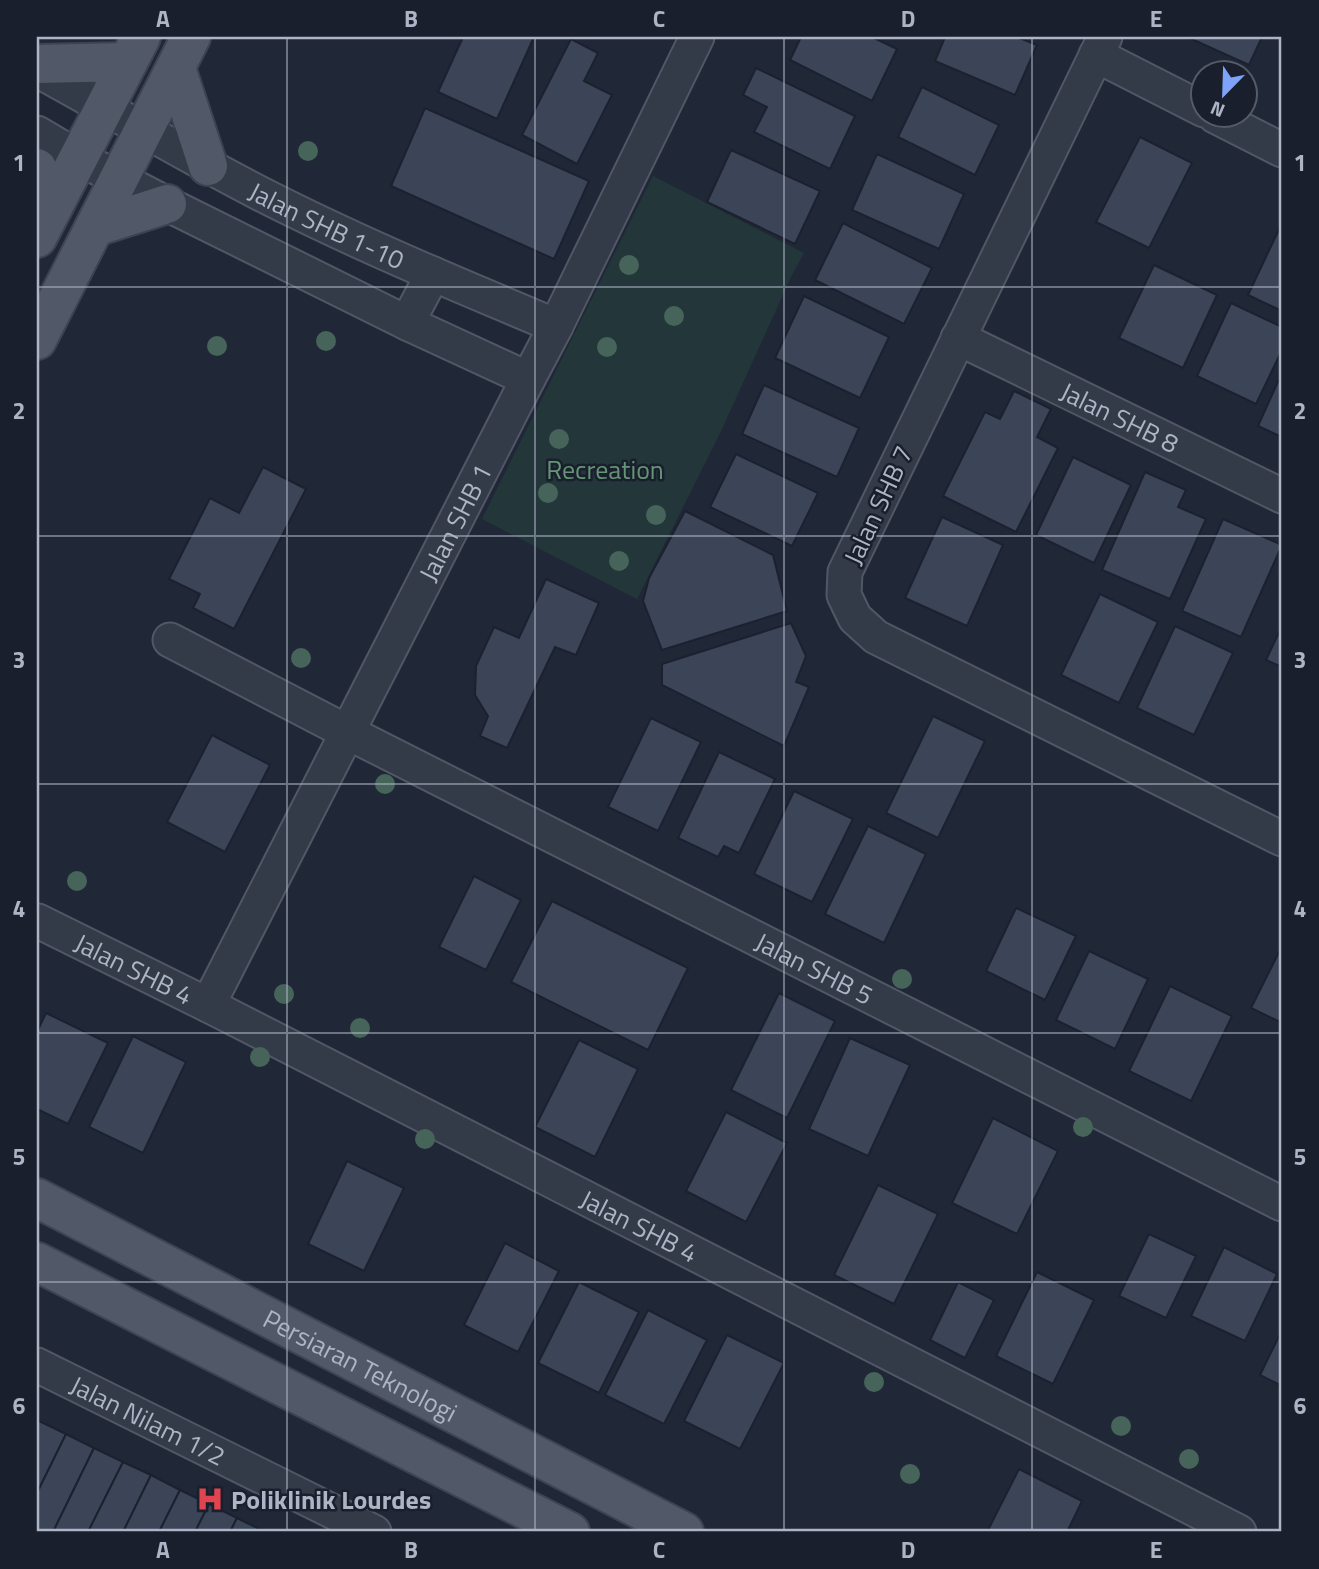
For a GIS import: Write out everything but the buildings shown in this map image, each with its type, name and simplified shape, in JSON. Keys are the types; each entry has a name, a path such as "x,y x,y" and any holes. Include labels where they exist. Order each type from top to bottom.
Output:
{"main road":[{"path":"37,64 135,49"},
{"path":"37,238 135,49"},
{"path":"37,340 183,52"},
{"path":"183,52 208,166"},
{"path":"37,168 54,205"},
{"path":"95,227 167,204"},
{"name":"Persiaran Teknologi","path":"37,1198 684,1532"},
{"name":"Persiaran Teknologi","path":"37,1262 570,1532"}],"street":[{"name":"Jalan SHB 1","path":"208,1005 556,326 697,37"},
{"path":"1101,46 1190,102"},
{"name":"Jalan SHB 7","path":"1101,46 845,572 844,596 855,618 876,637 1282,839"},
{"name":"Jalan SHB 1-10","path":"37,70 278,203 363,244 556,326"},
{"path":"1243,130 1282,150"},
{"name":"Jalan SHB 1-10","path":"37,133 167,204 407,323 528,379"},
{"path":"257,247 278,203"},
{"path":"407,323 433,274"},
{"name":"Jalan SHB 8","path":"958,338 1282,496"},
{"name":"Jalan SHB 5","path":"170,639 347,732 1282,1204"},
{"name":"Jalan SHB 4","path":"38,921 208,1005 1239,1532"},
{"name":"Jalan Nilam 1/2","path":"37,1365 335,1524 374,1532"}],"green space":[{"name":"Recreation","path":"653,176 804,253 722,429 637,599 482,519"}],"place":[{"name":"Poliklinik Lourdes","path":"210,1499"}]}
